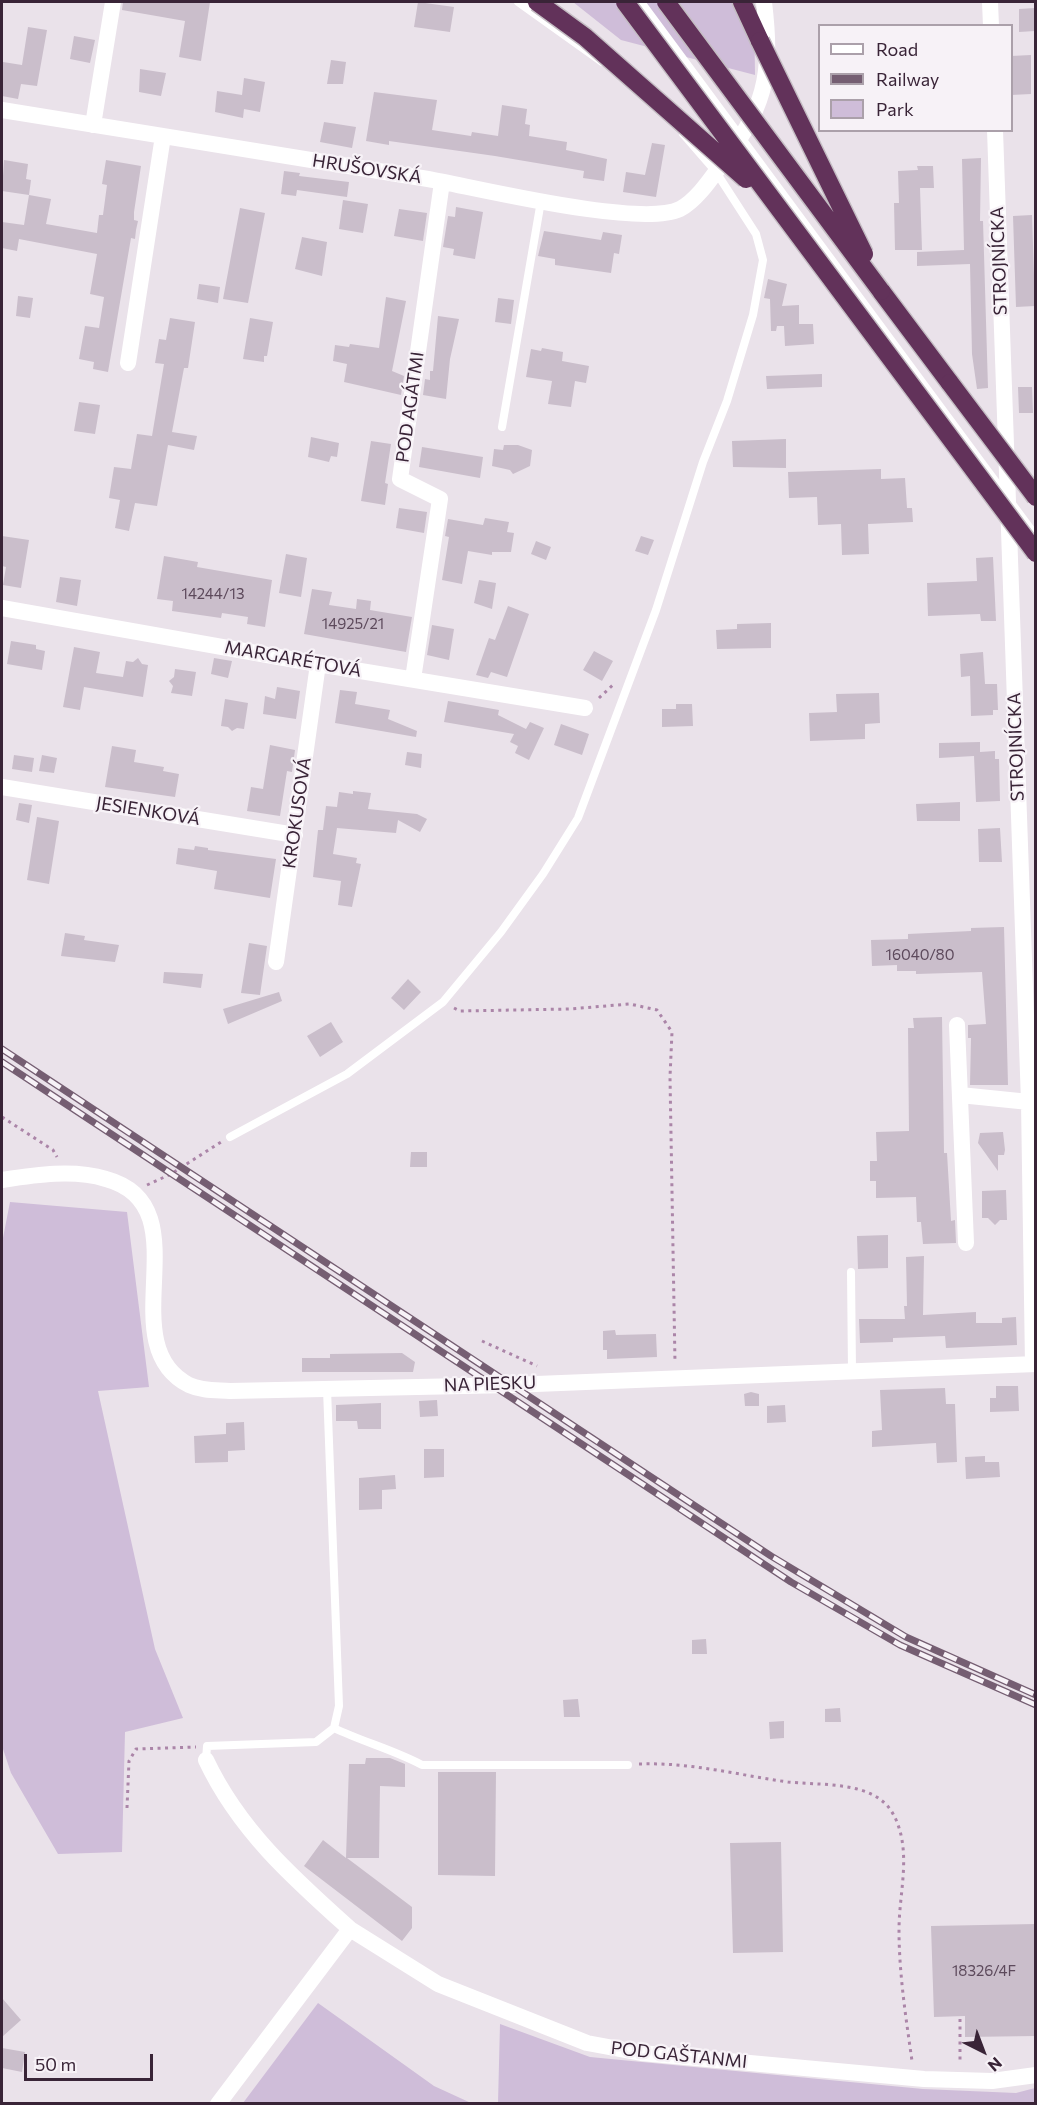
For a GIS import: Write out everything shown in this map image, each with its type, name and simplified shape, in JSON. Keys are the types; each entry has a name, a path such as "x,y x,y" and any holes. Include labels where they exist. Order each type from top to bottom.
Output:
{"highway":[{"path":"537,2 585,37 777,206"},
{"path":"625,2 1035,553"},
{"path":"666,2 1035,497"},
{"path":"742,2 881,291"}],"street":[{"path":"93,125 113,2"},
{"name":"HRUŠOVSKÁ","path":"2,110 442,182 541,201 647,215 666,213 681,208 694,199 742,137 755,114 764,86 769,46 764,2"},
{"path":"990,2 991,24"},
{"name":"STROJNÍCKA","path":"995,132 1006,497 1029,1102 1034,1364"},
{"path":"128,363 163,136"},
{"name":"POD AGÁTMI","path":"413,679 440,500 400,480 442,182"},
{"name":"MARGARÉTOVÁ","path":"2,608 585,708"},
{"name":"KROKUSOVÁ","path":"276,962 318,664"},
{"name":"JESIENKOVÁ","path":"2,787 295,836"},
{"path":"957,1025 966,1243"},
{"path":"960,1095 1029,1102"},
{"path":"2,1180 67,1174"},
{"name":"NA PIESKU","path":"67,1174 104,1178 132,1192 147,1210 153,1229 155,1333 162,1356 174,1373 191,1385 214,1390 572,1382 1034,1364"},
{"name":"POD GAŠTANMI","path":"207,1753 220,1790 255,1839 276,1862 350,1929 438,1984 587,2043 641,2053 914,2078 992,2081 1035,2075"},
{"path":"218,2103 350,1929"}],"lane":[{"path":"230,1137 347,1074 443,1002 501,932 543,874 578,818 656,610 703,462 727,401 753,315 764,260 756,234 716,172 685,135 605,65 518,2"},
{"path":"641,2 1035,536"},
{"path":"502,427 541,201"},
{"path":"851,1272 852,1371"},
{"path":"207,1753 316,1742 334,1728 339,1706 327,1388"},
{"path":"334,1728 373,1746 400,1753 423,1765 628,1765"}],"path":[{"path":"443,1002 460,1011 569,1009 630,1004 657,1010 672,1032 670,1077 675,1377"},
{"path":"2,1117 53,1150 67,1174"},
{"path":"132,1192 171,1174 230,1137"},
{"path":"482,1341 572,1382"},
{"path":"127,1808 129,1761 136,1749 207,1753"},
{"path":"628,1765 671,1762 787,1782 862,1790 882,1800 898,1820 902,1838 904,1887 899,1929 904,2001 914,2078"},
{"path":"958,2080 961,2056 960,2019"}],"green space":[{"path":"573,2 754,2 755,75 621,40"},
{"path":"10,1202 127,1212 149,1387 98,1391 155,1649 183,1718 125,1732 122,1852 58,1854 11,1773 2,1746 2,1243"},
{"path":"318,2003 434,2086 471,2103 243,2103"},
{"path":"500,2024 590,2057 923,2089 1016,2093 1035,2088 1035,2103 498,2103"}],"building":[{"path":"123,2 210,2 201,61 179,57 185,21 122,10"},
{"path":"418,2 454,7 450,32 414,27"},
{"path":"1035,8 1035,31 1019,32 1019,9"},
{"path":"28,27 47,30 37,86 21,84 18,99 2,96 3,62 22,65"},
{"path":"74,36 95,40 90,63 70,59"},
{"path":"1031,55 1031,94 1013,95 1013,56"},
{"path":"331,60 346,62 343,84 327,84"},
{"path":"140,69 166,73 161,96 139,92"},
{"path":"244,78 265,82 260,112 244,109 243,118 215,112 217,91 242,95"},
{"path":"374,92 437,100 432,130 471,136 472,132 498,136 502,105 527,109 525,124 530,125 529,136 567,142 566,150 607,159 604,181 583,178 584,171 495,156 389,141 389,145 366,141"},
{"path":"324,122 356,127 352,148 320,142"},
{"path":"652,143 665,145 656,197 623,192 626,172 645,175"},
{"path":"981,158 980,221 983,221 988,388 977,389 972,354 970,264 917,266 917,252 964,250 962,159"},
{"path":"4,160 28,164 26,179 31,180 29,195 2,191"},
{"path":"106,160 141,166 134,212 134,220 138,221 135,239 131,238 108,372 93,369 94,362 79,359 85,326 99,328 104,297 90,294 97,254 19,239 17,251 2,248 2,222 24,225 29,195 51,199 46,224 97,233 99,215 103,215 107,185 102,184"},
{"path":"917,166 933,166 934,188 920,188 922,250 895,250 894,203 899,203 898,171 918,170"},
{"path":"284,171 300,173 299,176 349,182 347,197 297,190 296,196 281,194"},
{"path":"343,200 368,204 363,233 339,229"},
{"path":"456,207 483,212 475,259 453,255 454,249 443,247 448,216 455,217"},
{"path":"240,208 265,213 248,303 223,299"},
{"path":"399,209 427,213 423,241 394,236"},
{"path":"1032,215 1035,306 1016,307 1013,216"},
{"path":"544,231 601,240 603,232 622,235 619,254 614,253 611,273 555,265 555,259 538,256"},
{"path":"302,237 327,242 322,276 295,269"},
{"path":"768,279 787,284 782,306 799,305 799,324 813,324 814,344 785,346 784,326 777,326 776,331 771,331 770,299 764,298"},
{"path":"199,284 220,287 218,303 197,299"},
{"path":"18,296 33,298 30,318 16,316"},
{"path":"386,297 406,301 392,371 404,376 401,395 344,382 347,364 333,361 335,345 349,347 350,344 379,348"},
{"path":"498,298 514,300 511,324 495,322"},
{"path":"438,316 459,319 450,359 446,399 423,395 425,379 430,380 430,371 433,371"},
{"path":"170,318 195,322 188,368 184,368 172,432 197,436 194,450 168,445 157,506 135,503 129,531 115,528 120,500 109,498 114,467 131,469 137,434 152,436 164,364 155,363 159,339 166,340"},
{"path":"250,318 273,322 264,362 243,359"},
{"path":"542,348 563,352 562,361 589,366 586,383 575,381 571,407 548,404 552,381 526,377 531,349 541,351"},
{"path":"822,374 822,387 767,389 766,376"},
{"path":"1018,387 1032,387 1033,413 1019,413"},
{"path":"79,402 100,405 95,434 74,431"},
{"path":"311,437 339,443 337,457 331,456 329,462 308,457"},
{"path":"786,439 786,468 733,467 732,441"},
{"path":"371,441 391,444 385,483 388,484 385,505 361,501"},
{"path":"504,445 518,445 532,450 530,466 513,474 510,470 492,466 494,449 503,450"},
{"path":"422,447 483,457 480,478 419,467"},
{"path":"881,469 881,479 905,478 907,508 912,508 913,522 868,524 869,554 842,555 841,524 818,525 817,497 789,498 788,472"},
{"path":"399,508 427,512 424,533 396,528"},
{"path":"485,518 509,522 507,532 514,533 511,552 492,552 492,555 468,551 462,584 442,580 449,537 445,536 448,519 483,525"},
{"path":"2,536 29,540 21,588 3,585 6,567 2,566"},
{"path":"641,536 654,540 648,555 635,551"},
{"path":"536,541 551,547 546,560 531,554"},
{"path":"286,554 307,558 301,597 279,593"},
{"path":"164,556 198,562 197,567 272,580 265,627 247,624 248,617 222,613 221,618 172,611 173,601 157,599"},
{"path":"993,557 996,621 981,621 980,614 928,616 927,583 977,581 976,558"},
{"path":"60,577 81,580 77,606 56,602"},
{"path":"479,580 496,583 492,609 474,603"},
{"path":"312,589 332,592 329,605 356,609 357,599 371,601 370,610 412,617 406,652 304,634"},
{"path":"508,606 529,614 507,677 491,672 488,678 476,675 489,638 495,640"},
{"path":"771,623 771,648 717,649 716,630 737,629 737,624"},
{"path":"432,625 454,629 449,660 427,655"},
{"path":"11,641 36,645 36,649 45,651 42,670 7,664"},
{"path":"74,647 100,652 96,673 123,677 126,661 133,662 138,658 142,664 148,665 143,697 84,687 80,710 63,707"},
{"path":"594,651 613,661 602,681 583,670"},
{"path":"983,652 985,684 997,684 998,710 993,710 993,715 971,716 970,676 961,677 960,654"},
{"path":"214,658 232,661 228,678 211,674"},
{"path":"175,669 196,672 192,696 171,693 173,686 169,681 174,677"},
{"path":"277,687 300,691 296,719 263,714 265,696 275,699"},
{"path":"340,690 357,692 355,704 390,710 388,719 417,731 416,737 335,723"},
{"path":"879,693 880,723 865,724 865,739 810,741 809,713 837,712 836,694"},
{"path":"225,699 248,703 244,729 237,728 232,731 228,727 221,726"},
{"path":"448,701 499,710 498,715 526,729 530,722 544,728 529,760 515,753 518,746 510,742 514,734 444,722"},
{"path":"676,704 692,704 693,726 662,727 662,709 676,709"},
{"path":"561,724 589,734 582,755 554,745"},
{"path":"980,742 980,752 995,751 995,759 999,759 1000,801 976,802 974,756 939,758 939,743"},
{"path":"270,745 295,750 292,772 287,771 280,816 247,811 251,787 263,789"},
{"path":"112,746 136,750 134,762 164,767 163,771 179,774 175,797 105,787"},
{"path":"407,752 422,754 421,768 405,765"},
{"path":"14,755 34,758 32,772 12,769"},
{"path":"42,755 57,758 54,773 39,771"},
{"path":"353,791 371,793 368,809 417,814 427,819 420,832 398,820 396,833 337,828 333,854 357,858 356,863 361,864 352,907 338,905 341,881 313,877 318,830 323,830 326,806 337,807 339,792 353,794"},
{"path":"960,802 960,821 917,821 916,804"},
{"path":"19,803 32,805 29,823 16,820"},
{"path":"37,817 59,821 49,884 27,880"},
{"path":"1000,828 1002,862 979,862 978,829"},
{"path":"195,846 208,848 208,850 276,859 270,898 214,889 217,871 176,864 178,848 194,850"},
{"path":"1004,927 1008,1085 970,1085 971,1038 968,1038 968,1025 986,1024 982,972 916,974 916,971 897,971 897,965 872,966 871,940 908,939 908,934"},
{"path":"65,933 85,936 84,940 119,945 115,962 61,956"},
{"path":"249,943 267,946 260,995 241,993"},
{"path":"164,972 203,974 201,988 163,983"},
{"path":"408,979 421,992 404,1010 391,998"},
{"path":"279,992 282,1001 228,1024 223,1009"},
{"path":"942,1017 944,1153 947,1153 951,1221 955,1220 956,1243 923,1244 921,1222 917,1222 916,1197 876,1198 876,1181 870,1181 870,1161 877,1161 876,1132 909,1131 908,1028 914,1028 913,1018"},
{"path":"331,1022 343,1042 320,1057 307,1036"},
{"path":"1003,1132 1005,1150 1004,1155 998,1155 998,1171 978,1143 980,1133"},
{"path":"411,1152 427,1152 427,1167 410,1167"},
{"path":"1006,1190 1007,1220 1000,1220 995,1225 988,1218 982,1218 982,1191"},
{"path":"888,1235 888,1268 858,1269 857,1236"},
{"path":"924,1256 923,1315 976,1312 976,1323 1002,1323 1002,1318 1016,1317 1017,1345 946,1348 945,1336 893,1338 893,1342 860,1343 859,1319 905,1319 906,1257"},
{"path":"615,1330 616,1335 656,1334 657,1357 607,1359 607,1350 603,1350 603,1331"},
{"path":"402,1353 415,1362 413,1372 302,1372 302,1358 330,1358 330,1354"},
{"path":"996,1386 1018,1386 1019,1411 990,1412 990,1398 996,1398"},
{"path":"945,1388 946,1404 955,1404 957,1462 937,1463 936,1443 872,1447 872,1431 882,1430 880,1390"},
{"path":"751,1392 759,1394 759,1406 745,1406 744,1394"},
{"path":"437,1400 438,1416 420,1417 419,1401"},
{"path":"381,1403 381,1429 358,1429 357,1421 336,1421 336,1405"},
{"path":"785,1405 786,1422 767,1423 767,1406"},
{"path":"244,1422 245,1450 228,1451 228,1462 195,1463 194,1436 226,1434 226,1423"},
{"path":"424,1449 444,1449 444,1477 424,1478"},
{"path":"985,1456 985,1462 999,1462 1000,1477 966,1479 965,1457"},
{"path":"395,1475 396,1489 382,1490 382,1509 359,1510 359,1478"},
{"path":"706,1639 707,1654 692,1654 692,1640"},
{"path":"578,1699 580,1717 564,1717 563,1700"},
{"path":"840,1708 841,1722 825,1722 825,1709"},
{"path":"784,1721 784,1738 770,1739 769,1722"},
{"path":"366,1758 390,1758 405,1764 405,1787 380,1786 379,1858 347,1858 412,1907 412,1928 402,1941 304,1866 323,1840 346,1858 349,1764 365,1764"},
{"path":"438,1772 496,1772 495,1876 438,1875"},
{"path":"781,1842 783,1952 733,1953 730,1843"},
{"path":"1035,1924 1035,2036 965,2037 965,2016 934,2017 931,1926"},
{"path":"2,1998 21,2020 2,2037"},
{"path":"2,2048 25,2052 22,2072 2,2068"}],"railway":[{"path":"2,1049 771,1556 906,1637 1036,1695"},
{"path":"2,1062 791,1582 900,1645 1036,1705"}]}
